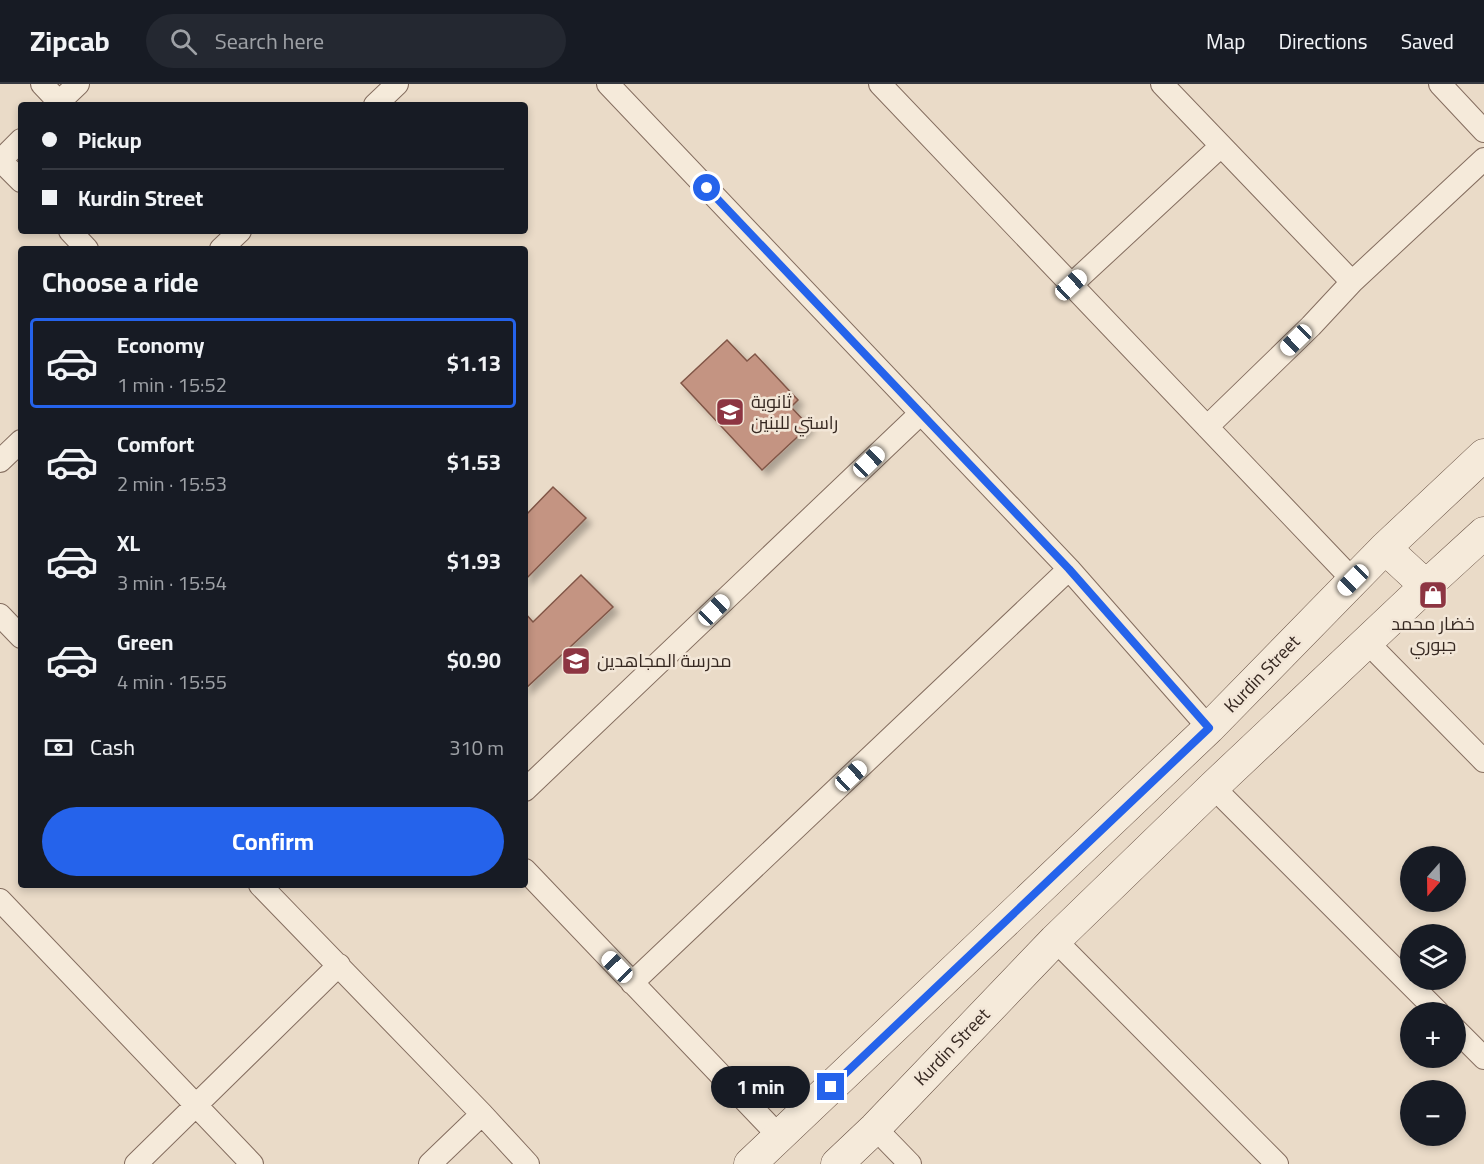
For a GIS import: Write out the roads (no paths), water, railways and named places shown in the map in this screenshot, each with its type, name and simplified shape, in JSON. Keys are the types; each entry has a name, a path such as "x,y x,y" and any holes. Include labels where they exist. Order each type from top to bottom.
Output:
{"main road":[{"name":"Kurdin Street","path":"750,1164 1209,728 1385,548 1484,455"},
{"name":"Kurdin Street","path":"837,1164 875,1128 1055,940 1213,787 1484,533"},
{"path":"1385,548 1425,586"}],"street":[{"path":"42,84 56,102"},
{"path":"59,102 78,84"},
{"path":"378,102 397,84"},
{"path":"608,84 1069,569 1209,728"},
{"path":"880,84 1353,580"},
{"path":"1162,84 1352,282"},
{"path":"1440,84 1484,132"},
{"path":"18,143 0,161 18,178"},
{"path":"1071,285 1221,146"},
{"path":"1207,427 1311,326 1352,282 1484,159"},
{"path":"73,234 84,246"},
{"path":"224,246 237,234"},
{"path":"528,787 921,413"},
{"path":"0,461 18,444"},
{"path":"632,983 1069,569"},
{"path":"0,615 18,634"},
{"path":"1367,642 1484,761"},
{"path":"1213,787 1428,1002"},
{"path":"528,873 779,1136"},
{"path":"263,888 528,1164"},
{"path":"0,900 252,1164"},
{"path":"1055,940 1276,1164"},
{"path":"136,1164 339,965"},
{"path":"1466,1040 1484,1058"},
{"path":"430,1164 482,1114"},
{"path":"875,1128 910,1164"}],"place":[{"name":"ثانوية راستي للبنين","path":"730,412"},
{"name":"خضار محمد جبوري","path":"1433,595"},
{"name":"مدرسة المجاهدين","path":"576,661"}]}
